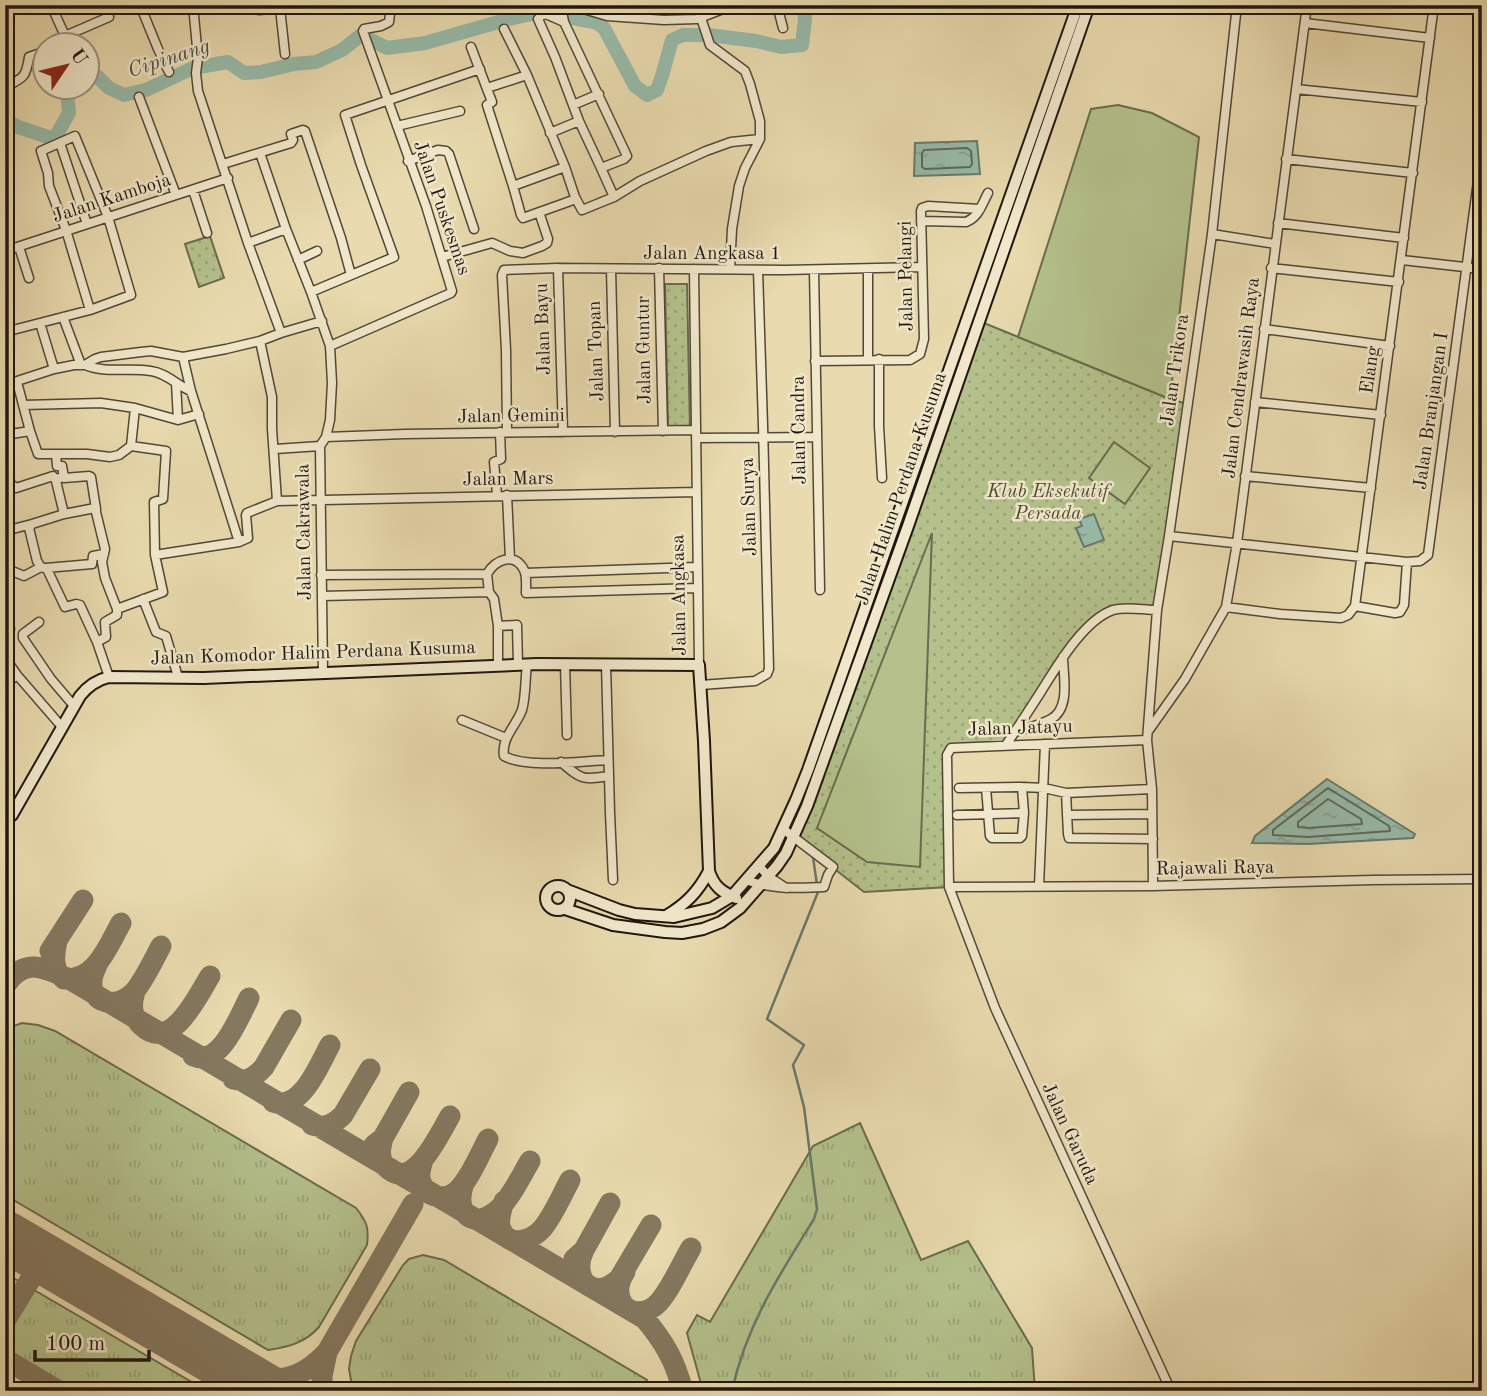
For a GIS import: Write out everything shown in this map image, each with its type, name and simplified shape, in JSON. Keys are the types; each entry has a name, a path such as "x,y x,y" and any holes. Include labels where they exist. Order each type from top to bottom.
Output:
{"street":[{"path":"51,5 63,32"},
{"path":"74,32 108,17 103,5"},
{"path":"140,5 169,72"},
{"path":"193,5 198,91 281,333"},
{"path":"258,5 259,10 363,5"},
{"name":"Jalan Puskesmas","path":"330,346 451,293 426,206 363,31 389,22 391,5"},
{"path":"513,5 513,8 528,5"},
{"path":"601,167 627,156 564,21 564,6 626,18 701,20 733,5"},
{"path":"777,5 783,28"},
{"name":"Jalan Halim Perdana Kusuma","path":"732,896 774,848 808,770 1078,5"},
{"name":"Jalan Halim Perdana Kusuma","path":"565,909 614,925 682,933 703,929 721,922 740,908 778,866 794,838 807,806 948,414 1088,5"},
{"name":"Jalan Trikora","path":"1153,886 1152,789 1147,736 1157,611 1212,234 1237,5"},
{"name":"Jalan Cendrawasih Raya","path":"1147,736 1185,679 1226,607 1237,543 1307,5"},
{"name":"Elang","path":"1355,606 1434,5"},
{"path":"280,8 285,54"},
{"path":"564,21 546,14 538,19 579,121 614,197"},
{"path":"701,20 714,50 745,71 760,121 760,139 739,186 732,229 730,269"},
{"path":"1305,23 1430,38"},
{"path":"505,29 527,75 582,210 706,151 731,142 760,139"},
{"path":"471,47 492,102 487,105 522,218 576,199"},
{"path":"5,87 20,80 27,73 29,57 32,56"},
{"path":"311,292 394,256 344,117 480,69"},
{"path":"487,88 527,75"},
{"path":"1296,89 1422,102"},
{"path":"573,105 599,93"},
{"path":"139,97 176,195"},
{"path":"397,126 460,111"},
{"path":"550,133 579,121"},
{"path":"223,164 293,142 291,134 305,131 351,275"},
{"path":"5,332 90,310 131,295 108,217 75,136 41,151 49,186 66,230 90,310"},
{"path":"60,143 87,224"},
{"path":"408,161 438,150 446,150 474,229"},
{"name":"Jalan Branjangan I","path":"1407,562 1420,561 1429,553 1482,151"},
{"name":"Jalan Cakrawala","path":"260,153 330,346 330,420 326,437 320,446 323,673"},
{"path":"1286,159 1413,173"},
{"path":"513,187 565,167"},
{"name":"Jalan Kamboja","path":"5,251 228,178"},
{"path":"193,190 207,233"},
{"path":"921,221 966,222 974,219 988,193"},
{"name":"Jalan Pelangi","path":"815,361 910,359 920,354 924,339 920,213 925,207 980,209"},
{"path":"945,221 947,207"},
{"path":"442,257 492,243 523,253 542,246 548,239 539,212"},
{"path":"1278,223 1404,238"},
{"path":"248,243 286,229"},
{"path":"1212,234 1275,244"},
{"path":"19,247 29,278"},
{"path":"298,260 317,251"},
{"path":"1402,260 1482,269"},
{"name":"Jalan Angkasa 1","path":"503,432 502,272 508,269 814,270 922,267"},
{"name":"Jalan Bayu","path":"558,268 563,432"},
{"name":"Jalan Guntur","path":"659,268 663,431"},
{"path":"868,268 868,359"},
{"path":"1271,268 1399,282"},
{"name":"Jalan Topan","path":"611,269 615,432"},
{"name":"Jalan Angkasa","path":"695,269 699,665 709,872"},
{"name":"Jalan Surya","path":"701,685 755,681 767,674 769,669 758,270"},
{"name":"Jalan Candra","path":"814,270 820,590"},
{"path":"63,317 83,365"},
{"path":"83,365 98,358 141,352 183,357 260,341 322,321"},
{"path":"40,323 54,369"},
{"path":"1264,330 1390,345"},
{"path":"155,555 239,542 249,537 247,513 277,501 272,397 260,341"},
{"path":"183,357 191,391 239,542"},
{"path":"879,359 882,478"},
{"path":"5,385 54,369 83,365 103,370 152,371 191,391"},
{"path":"17,382 37,454 110,457 131,446 166,451 163,499 154,502 155,555 163,592 117,609"},
{"path":"176,383 178,420"},
{"path":"23,405 101,402 178,420 199,414"},
{"path":"1255,402 1381,415"},
{"path":"131,446 135,408"},
{"path":"5,435 30,431"},
{"name":"Jalan Gemini","path":"326,437 663,431 764,437 817,436"},
{"path":"503,432 501,459 494,462 502,495 510,559"},
{"path":"275,449 320,446"},
{"path":"56,454 57,466 61,465 64,514"},
{"path":"5,485 11,484 16,488 53,476 60,479 90,477 105,549 102,562 105,578 117,609 117,615 105,622 106,637 97,642"},
{"path":"1245,476 1371,488"},
{"name":"Jalan Mars","path":"277,501 696,492"},
{"path":"5,531 64,514 96,509"},
{"path":"5,820 12,815 74,706 89,685 109,677 80,605 65,607 37,561 29,528 32,524"},
{"path":"1169,536 1407,562 1404,605 1400,612 1355,606 1341,618 1226,607"},
{"path":"5,568 24,576 43,568 92,564 93,556 104,554"},
{"path":"498,666 498,626 487,573 496,562 510,559 518,563 525,573 526,593 698,587"},
{"path":"525,573 697,568"},
{"path":"321,575 487,573"},
{"path":"321,596 489,592"},
{"path":"144,599 156,632 166,636 178,677"},
{"path":"1006,745 1062,657 1076,640 1105,614 1118,609 1157,611"},
{"path":"39,622 23,634 23,638 51,679 74,706"},
{"path":"498,626 517,625 522,665 523,706 506,738 504,756 534,763 608,760"},
{"path":"1015,732 1048,721 1059,712 1064,692 1062,657"},
{"path":"5,659 62,727"},
{"path":"565,664 567,735"},
{"name":"Jalan Komodor Halim Perdana Kusuma","path":"109,677 204,678 565,664 699,665"},
{"path":"606,664 614,880"},
{"path":"5,684 17,675"},
{"path":"462,720 506,738"},
{"name":"Jalan Jatayu","path":"949,887 947,753 953,748 1147,736"},
{"path":"1039,886 1045,744"},
{"path":"561,762 582,778 609,776"},
{"path":"986,788 992,838 1021,837 1024,813 1022,787"},
{"path":"959,788 1044,788 1066,793 1152,789"},
{"path":"1066,793 1068,834 1071,838 1153,839"},
{"path":"957,815 1024,813"},
{"path":"1067,815 1152,814"},
{"path":"746,880 778,889 819,887 828,875 833,867 783,829"},
{"path":"759,866 786,888"},
{"path":"709,872 719,890 745,902"},
{"path":"666,916 689,900 709,872"},
{"name":"Rajawali Raya","path":"949,887 1482,879"},
{"path":"567,890 570,900 565,909 560,911 548,905 546,896 549,891 560,886 619,911 674,917 705,911 732,896"},
{"name":"Jalan Garuda","path":"949,887 974,957 1006,1033 1171,1391"}],"green space":[{"path":"1118,105 1152,113 1199,137 1170,399 1018,337 1091,109"},
{"path":"210,236 224,278 199,287 185,244"},
{"path":"665,284 687,284 690,429 668,429"},
{"name":"Klub Eksekutif Persada","path":"979,321 1187,404 1157,610 1112,611 1076,640 1006,745 949,751 949,887 864,892 795,838"},
{"path":"1114,442 1150,468 1125,504 1089,478"},
{"path":"932,533 920,867 867,862 817,828"},
{"path":"22,1023 55,1031 356,1208 366,1225 367,1245 314,1332 296,1343 268,1350 5,1195 5,1031"},
{"path":"860,1123 921,1260 968,1241 1032,1348 1035,1391 703,1391 687,1333 697,1315 710,1322 813,1146"},
{"path":"423,1255 444,1260 647,1380 643,1391 353,1391 349,1369 356,1341 403,1265 409,1259"},
{"path":"5,1273 207,1391 59,1391 6,1359"}],"water":[{"path":"977,141 980,174 914,176 915,143"},
{"path":"1094,514 1104,540 1084,547 1076,528 1082,526 1079,519"},
{"path":"1327,779 1415,834 1413,838 1308,844 1252,843 1255,836"}],"waterway":[{"name":"Cipinang","path":"102,81 109,88 124,95 146,90 193,68 228,62 244,73 261,72 316,62 342,50 361,35 387,48 425,43 541,12 597,23 604,28 635,86 647,95 657,90 672,40 683,35 709,35 781,47 802,45 804,10 808,5"},
{"name":"Cipinang","path":"5,120 54,139 69,113 68,102"},
{"path":"732,1391 755,1323 776,1281 814,1219 817,1209 804,1107 793,1065 804,1045 767,1019 818,892 813,857"}],"taxiway":[{"path":"50,951 83,900"},
{"path":"57,941 57,971 64,979 75,978 85,974 100,960 121,923"},
{"path":"97,965 92,981 95,995 106,1002 119,1001 136,990 161,946"},
{"path":"5,986 19,971 34,967 69,979 645,1319 668,1353 683,1391"},
{"path":"135,991 133,1006 136,1018 153,1033 163,1033 182,1019 210,976"},
{"path":"193,1056 203,1058 220,1048 249,998"},
{"path":"233,1079 246,1080 261,1071 291,1020"},
{"path":"273,1102 283,1103 300,1094 315,1074 330,1045"},
{"path":"312,1125 329,1125 343,1115 370,1069"},
{"path":"374,1145 383,1138 409,1092"},
{"path":"383,1138 380,1154 384,1165 397,1174 406,1173 416,1167 433,1147 450,1116"},
{"path":"423,1160 420,1171 423,1187 431,1195 447,1196 457,1191 466,1180 488,1139"},
{"path":"465,1181 461,1200 465,1214 470,1218 485,1217 505,1202 530,1161"},
{"path":"504,1201 500,1215 501,1229 509,1239 520,1241 542,1229 570,1180"},
{"path":"574,1259 584,1250 610,1203"},
{"path":"327,1352 413,1204"},
{"path":"584,1250 580,1263 584,1282 595,1288 607,1287 619,1279 651,1225"},
{"path":"625,1272 619,1287 621,1300 628,1309 645,1311 656,1305 665,1294 691,1248"},
{"path":"5,1321 43,1259"},
{"path":"237,1372 263,1378 286,1378 306,1370 327,1352 322,1391"},
{"path":"5,1359 59,1391"}],"runway":[{"path":"5,1236 269,1391"}]}
